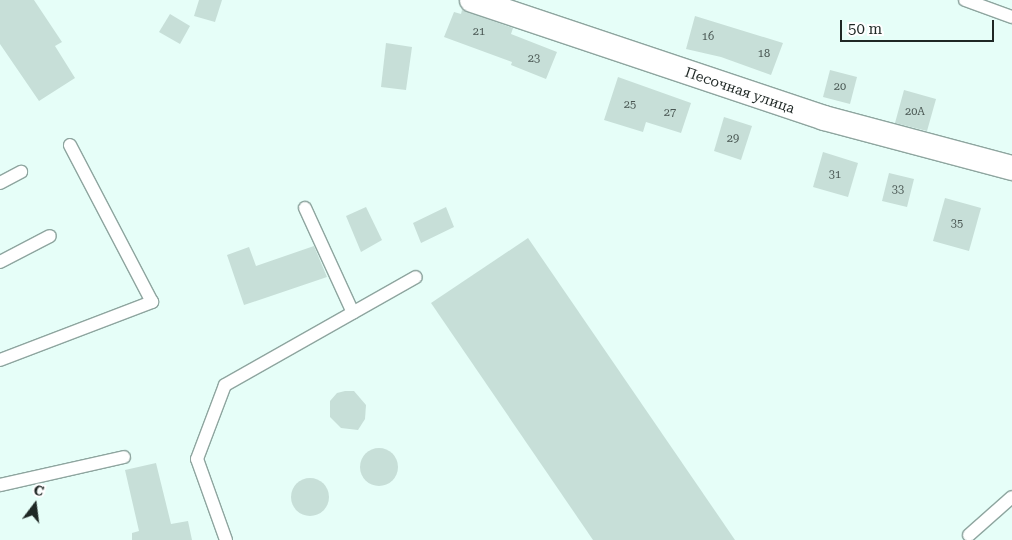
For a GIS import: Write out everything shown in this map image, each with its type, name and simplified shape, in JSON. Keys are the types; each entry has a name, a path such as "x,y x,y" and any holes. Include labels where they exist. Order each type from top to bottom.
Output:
{"street":[{"name":"Песочная улица","path":"472,0 824,118 1012,168"}],"lane":[{"path":"965,0 1012,17"},
{"path":"0,360 152,302 70,146"},
{"path":"0,183 21,172"},
{"path":"305,208 353,313"},
{"path":"0,262 50,236"},
{"path":"226,540 197,459 225,385 416,277"},
{"path":"0,485 124,457"},
{"path":"969,536 1012,497"}],"building":[{"path":"0,0 34,0 62,42 55,46 75,78 39,101 0,44"},
{"path":"199,0 222,0 215,22 194,16"},
{"path":"462,10 513,28 511,34 557,52 546,79 511,65 512,62 444,37 454,12 461,14"},
{"path":"170,14 190,26 180,44 159,32"},
{"path":"695,16 783,43 771,75 721,57 686,49"},
{"path":"386,43 412,47 406,90 381,87"},
{"path":"830,70 857,77 850,104 823,97"},
{"path":"618,77 691,103 681,133 646,122 643,132 604,120"},
{"path":"904,90 936,99 927,131 895,123"},
{"path":"724,117 752,126 741,160 714,151"},
{"path":"823,152 858,163 848,197 813,187"},
{"path":"889,173 914,179 907,207 882,201"},
{"path":"945,198 981,208 969,251 933,241"},
{"path":"366,207 382,240 361,252 346,216"},
{"path":"446,207 454,227 421,243 413,223"},
{"path":"528,238 735,540 593,540 431,303"},
{"path":"314,246 327,277 244,305 227,255 249,247 256,266"},
{"path":"354,391 366,405 365,419 358,430 341,428 330,417 330,401 337,393"},
{"path":"379,448 393,453 398,467 393,481 379,486 365,481 360,467 365,453"},
{"path":"156,463 171,524 188,521 192,540 132,540 132,533 139,531 125,470"},
{"path":"310,478 324,483 329,497 324,511 310,516 296,511 291,497 296,483"}]}
